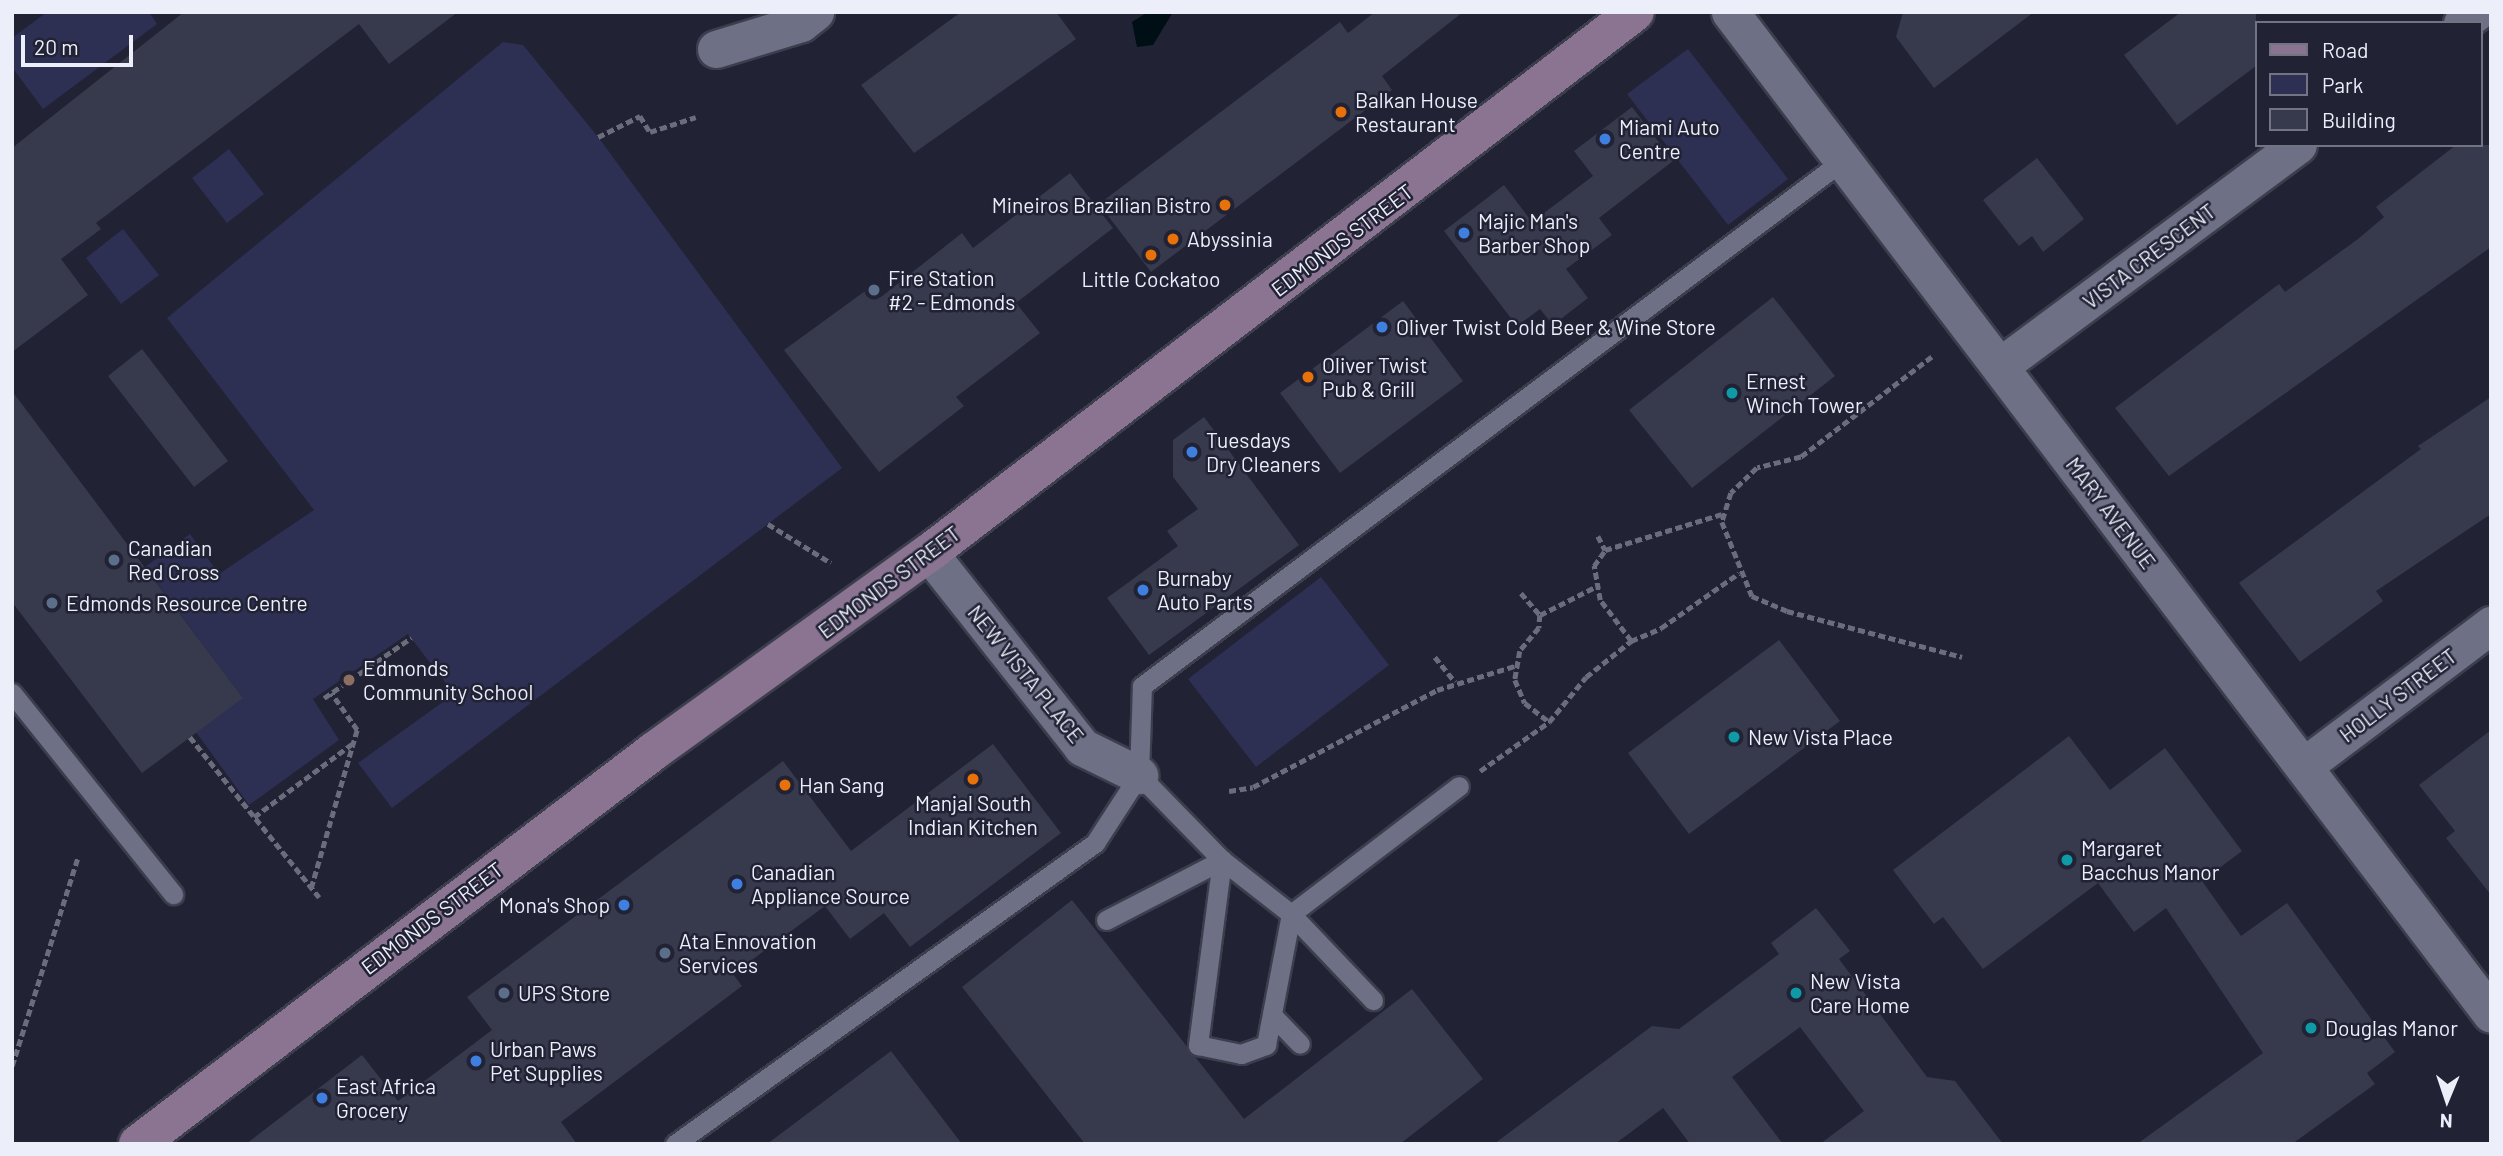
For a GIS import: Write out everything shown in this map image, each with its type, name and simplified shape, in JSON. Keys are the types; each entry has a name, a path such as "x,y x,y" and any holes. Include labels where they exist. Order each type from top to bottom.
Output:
{"street":[{"path":"716,49 801,23 816,12"},
{"name":"EDMONDS STREET","path":"138,1144 654,751 929,552 1635,12"},
{"name":"MARY AVENUE","path":"1730,12 2305,765 2491,1014"},
{"name":"VISTA CRESCENT","path":"2000,366 2295,147"},
{"name":"NEW VISTA PLACE","path":"929,552 1082,747 1139,775"},
{"name":"HOLLY STREET","path":"2305,765 2491,625"}],"lane":[{"path":"675,1144 1096,843 1139,775 1142,686 1842,161"},
{"path":"12,693 173,894"},
{"path":"1139,775 1222,860 1291,914 1373,1000"},
{"path":"1222,860 1198,1045 1241,1054 1266,1045 1291,914 1459,786"},
{"path":"1106,920 1222,860"},
{"path":"1272,1015 1300,1044"}],"path":[{"path":"598,137 640,116 650,132 696,117"},
{"path":"1932,357 1801,457 1757,467 1731,493 1722,514 1739,573 1752,596 1787,611 1962,657"},
{"path":"1631,641 1600,600 1594,566 1605,550 1722,514"},
{"path":"768,524 831,564"},
{"path":"1598,536 1605,550"},
{"path":"1459,786 1549,722 1586,677 1631,641 1661,628 1739,573"},
{"path":"1540,615 1597,586"},
{"path":"1521,593 1540,615 1539,628 1520,651 1515,680 1525,704 1549,722"},
{"path":"324,698 411,638"},
{"path":"1435,657 1455,682"},
{"path":"1229,791 1253,787 1455,682 1518,665"},
{"path":"311,888 357,730 331,693"},
{"path":"190,737 319,897"},
{"path":"254,817 352,744"},
{"path":"12,1066 78,857"}],"green space":[{"path":"47,12 149,12 157,24 43,109 12,67 12,38"},
{"path":"503,42 523,45 598,137 842,468 392,808 358,763 454,694 408,634 313,699 339,740 249,805 196,732 242,697 145,567 190,534 219,574 314,510 167,318"},
{"path":"1688,49 1788,179 1728,225 1627,94"},
{"path":"229,149 264,194 227,223 192,178"},
{"path":"123,229 159,275 121,304 86,258"},
{"path":"1321,577 1389,665 1256,767 1188,679"}],"shaded area":[{"path":"1148,12 1173,12 1153,45 1137,47 1132,22"}],"building":[{"path":"184,12 458,12 389,64 359,24 96,223 101,229 61,259 88,295 12,352 12,148"},
{"path":"961,12 1056,12 1076,39 914,153 861,85"},
{"path":"1375,12 1463,12 1382,76 1392,90 1151,272 1099,204 1340,22 1348,33"},
{"path":"1903,12 2034,12 1934,88 1896,37"},
{"path":"2181,12 2256,12 2254,67 2177,125 2124,55"},
{"path":"1632,107 1673,161 1599,218 1612,235 1566,269 1588,298 1553,325 1540,309 1517,326 1444,231 1504,185 1532,222 1593,176 1574,151"},
{"path":"2491,145 2491,247 2169,476 2115,408 2279,284 2285,292 2358,239 2384,217 2376,207 2453,147"},
{"path":"2037,158 2084,219 2043,252 2032,236 2019,246 1983,200"},
{"path":"1070,173 1113,228 1016,303 1040,333 956,397 964,406 879,472 784,350 872,286 881,297 962,233 973,248"},
{"name":"Ernest Winch Tower","path":"1773,297 1835,376 1692,488 1629,410"},
{"path":"1403,301 1463,381 1340,473 1280,393"},
{"path":"142,349 228,461 194,487 108,376"},
{"path":"12,391 243,698 142,773 12,602"},
{"path":"2491,397 2491,514 2376,591 2383,601 2300,662 2239,583 2421,449 2418,446"},
{"path":"1204,417 1299,545 1149,655 1107,598 1178,546 1167,531 1198,509 1173,477 1173,440"},
{"name":"New Vista Place","path":"1779,640 1840,721 1689,834 1628,753"},
{"path":"2491,730 2491,895 2446,838 2455,831 2419,785"},
{"path":"2069,736 2110,790 2165,748 2242,851 2202,881 2241,936 2287,903 2395,1052 2367,1073 2375,1084 2292,1144 2137,1144 2263,1053 2166,908 2134,932 2098,883 1983,969 1943,917 1934,924 1893,870"},
{"path":"993,744 1061,833 910,947 884,913 850,939 825,906 733,974 742,986 561,1122 577,1144 246,1144 362,1055 398,1101 492,1030 467,997 783,761 851,851"},
{"path":"1072,900 1244,1119 1412,989 1483,1079 1400,1144 1085,1144 962,987"},
{"name":"New Vista Care Home","path":"1816,908 1850,951 1839,959 1927,1077 1955,1081 2003,1144 1820,1144 1864,1111 1800,1027 1732,1077 1783,1144 1690,1144 1663,1108 1615,1144 1494,1144 1652,1026 1679,1029 1779,954 1771,943"},
{"path":"891,1051 962,1144 767,1144"}],"place":[{"name":"Balkan House Restaurant","path":"1341,112"},
{"name":"Miami Auto Centre","path":"1605,139"},
{"name":"Mineiros Brazilian Bistro","path":"1225,205"},
{"name":"Majic Man's Barber Shop","path":"1464,233"},
{"name":"Abyssinia","path":"1173,239"},
{"name":"Little Cockatoo","path":"1151,255"},
{"name":"Fire Station #2 - Edmonds","path":"874,290"},
{"name":"Oliver Twist Cold Beer & Wine Store","path":"1382,327"},
{"name":"Oliver Twist Pub & Grill","path":"1308,377"},
{"name":"Ernest Winch Tower","path":"1732,393"},
{"name":"Tuesdays Dry Cleaners","path":"1192,452"},
{"name":"Canadian Red Cross","path":"114,560"},
{"name":"Burnaby Auto Parts","path":"1143,590"},
{"name":"Edmonds Resource Centre","path":"52,603"},
{"name":"Edmonds Community School","path":"349,680"},
{"name":"New Vista Place","path":"1734,737"},
{"name":"Manjal South Indian Kitchen","path":"973,779"},
{"name":"Han Sang","path":"785,785"},
{"name":"Margaret Bacchus Manor","path":"2067,860"},
{"name":"Canadian Appliance Source","path":"737,884"},
{"name":"Mona's Shop","path":"624,905"},
{"name":"Ata Ennovation Services","path":"665,953"},
{"name":"UPS Store","path":"504,993"},
{"name":"New Vista Care Home","path":"1796,993"},
{"name":"Douglas Manor","path":"2311,1028"},
{"name":"Urban Paws Pet Supplies","path":"476,1061"},
{"name":"East Africa Grocery","path":"322,1098"}]}
